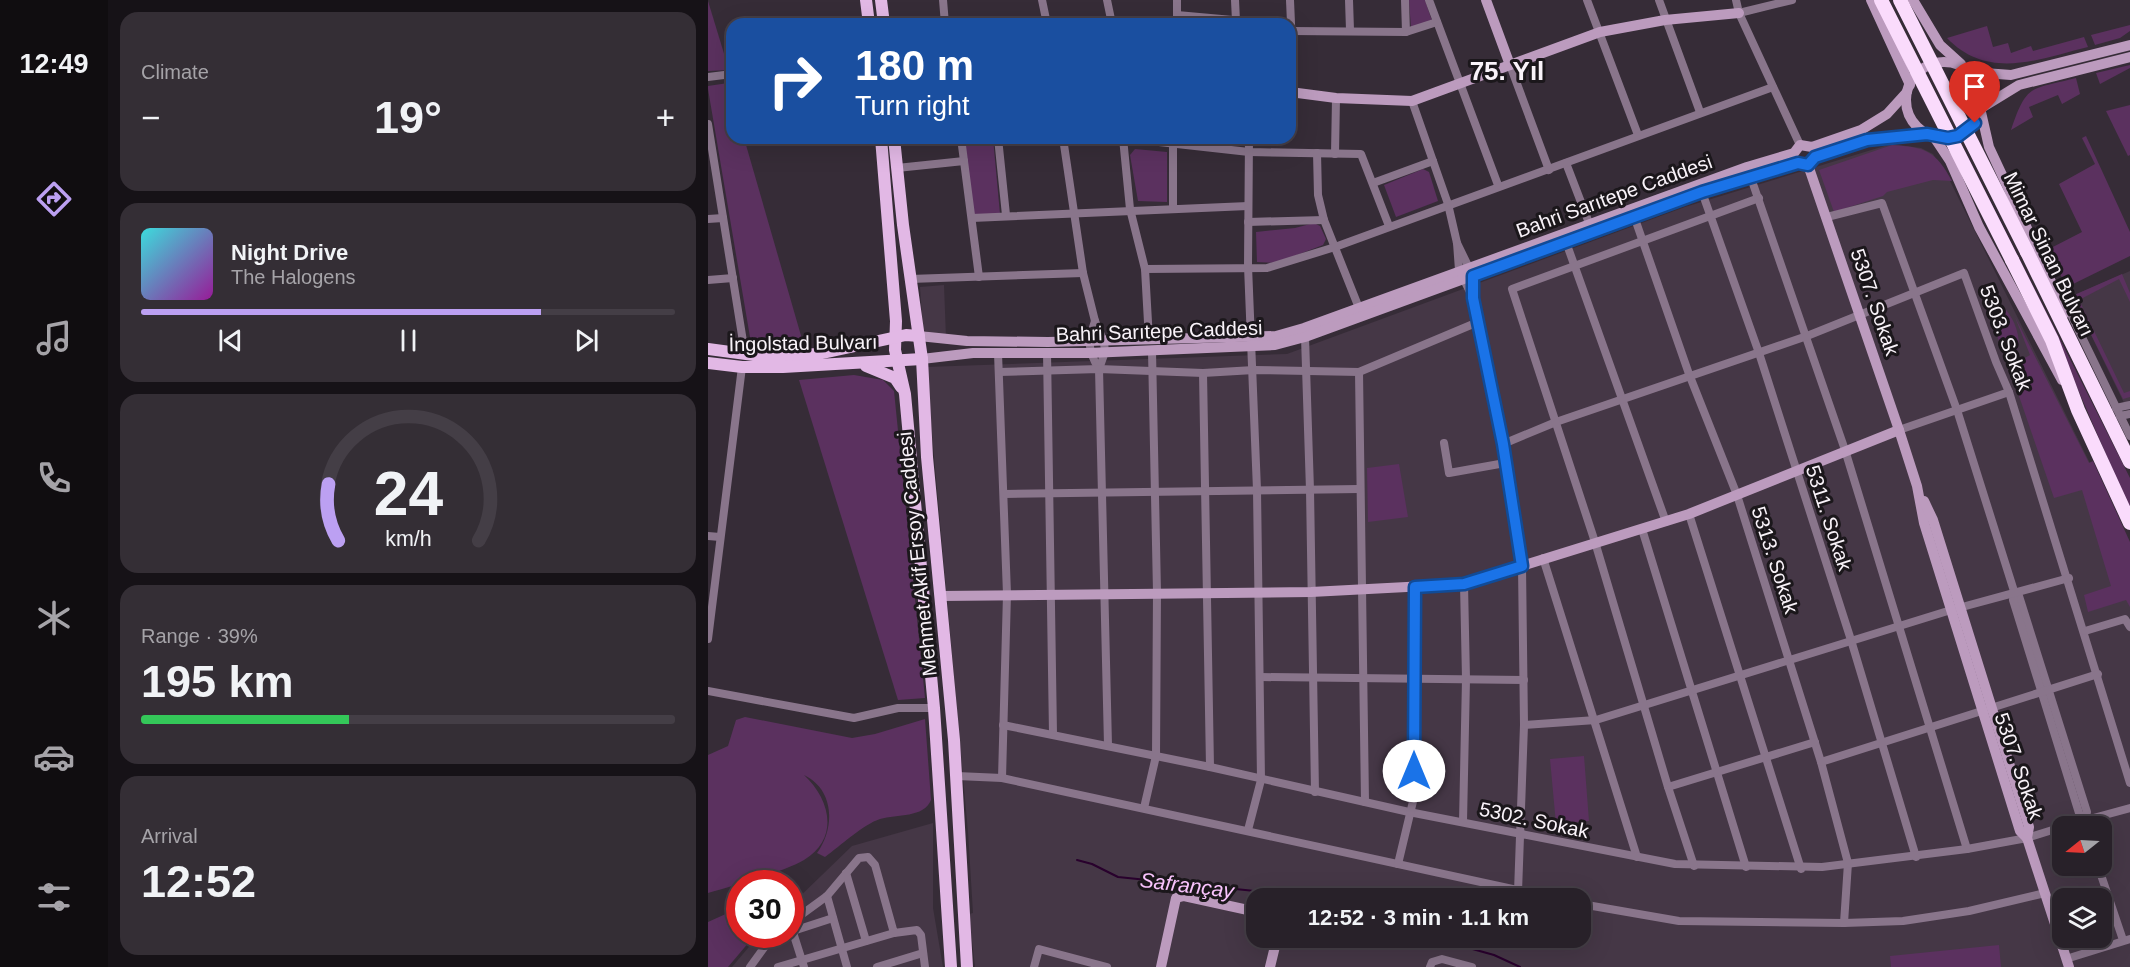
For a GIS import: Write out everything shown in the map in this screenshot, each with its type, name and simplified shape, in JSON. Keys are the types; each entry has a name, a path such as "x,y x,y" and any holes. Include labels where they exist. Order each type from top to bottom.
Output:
{"highway":[{"name":"Mimar Sinan Bulvarı","path":"1881,0 2052,340 2078,410 2130,523"},
{"name":"Mimar Sinan Bulvarı","path":"1900,0 2027,252 2111,410 2130,462"}],"main road":[{"path":"866,0 868,18"},
{"path":"881,0 883,18"},
{"path":"1871,0 1908,89 1910,117 1930,135 1950,161 1978,227 2078,410"},
{"path":"1913,0 1940,45 1967,69 1979,84 1989,147 2111,410"},
{"path":"1489,1 1509,65"},
{"path":"1296,93 1336,98 1412,101 1600,32 1665,20 1739,12"},
{"path":"1908,89 1918,72 1928,65 1946,62 1967,69 2011,75 2130,45"},
{"path":"1930,135 1948,138 1958,136 1975,123 1982,110 2019,85 2130,57"},
{"name":"Bahri Sarıtepe Caddesi","path":"1252,343 1566,242 1702,192 1751,178 1875,123 1908,89"},
{"name":"Bahri Sarıtepe Caddesi","path":"922,359 998,353 1089,353 1105,347 1252,343 1305,338 1589,223 1804,155 1867,140 1930,135"},
{"name":"Mehmet Akif Ersoy Caddesi","path":"881,144 896,321 895,339 905,394 934,708 951,967"},
{"name":"Mehmet Akif Ersoy Caddesi","path":"895,144 922,359 926,449 957,776 967,967"},
{"name":"5307. Sokak","path":"1804,155 1861,313 1917,486 1933,520 1956,608 1987,709 2029,827 2027,838 2068,963"},
{"path":"861,346 887,333 896,321"},
{"name":"İngolstad Bulvarı","path":"708,349 743,361 818,354 906,335 919,336"},
{"name":"Bahri Sarıtepe Caddesi","path":"919,336 967,342 1088,341 1105,347"},
{"name":"İngolstad Bulvarı","path":"708,363 922,359"},
{"path":"844,362 883,371 895,378 905,394"},
{"path":"941,596 1311,592 1464,584 1689,514 1899,430"},
{"path":"1161,967 1176,898 1184,896 1246,910"},
{"path":"1269,967 1274,948"}],"street":[{"path":"943,0 944,18"},
{"path":"1036,0 1042,0 1046,18"},
{"path":"1109,0 1111,18"},
{"path":"1177,0 1177,18"},
{"path":"1235,0 1236,18"},
{"path":"1290,0 1290,18"},
{"path":"1348,0 1350,30"},
{"path":"1405,0 1406,32"},
{"path":"1429,0 1498,185"},
{"path":"1587,0 1638,135"},
{"path":"1659,0 1700,112"},
{"path":"1736,0 1739,12 1804,155"},
{"path":"1739,12 1792,0"},
{"path":"1296,31 1406,32 1437,22"},
{"path":"1509,65 1549,170"},
{"path":"708,77 726,75"},
{"path":"1144,269 1248,266 1267,268 1335,247 1498,185 1549,170 1700,112 1773,87"},
{"path":"1335,154 1336,98"},
{"path":"1412,101 1448,204 1473,298 1503,444 1522,566 1524,725 1518,888"},
{"path":"708,124 733,278 743,361 708,639"},
{"path":"962,144 979,277"},
{"path":"999,144 1006,215"},
{"path":"1065,144 1083,273 1095,321 1105,347 1099,369 1108,745"},
{"path":"1124,144 1130,210 1144,269 1152,370 1157,592 1156,756 1144,808"},
{"path":"1173,144 1173,207"},
{"path":"1188,144 1250,152 1361,154 1389,226"},
{"path":"1248,831 1261,780 1260,591 1254,370 1248,266 1249,144"},
{"path":"1317,153 1318,195 1324,220 1359,308"},
{"path":"897,168 964,161"},
{"path":"1373,183 1433,161"},
{"path":"1566,163 1589,223"},
{"path":"1751,178 1845,450 1932,728 1967,849"},
{"name":"5311. Sokak","path":"1702,192 1759,353 1851,640 1916,857"},
{"path":"1695,866 1668,787 1595,542 1512,289 1759,198"},
{"path":"1827,217 1882,202 1957,410 2014,591 2019,596 2045,692 2087,812 2086,816"},
{"path":"972,218 1173,207 1248,206"},
{"name":"5313. Sokak","path":"1634,216 1689,374 1737,495 1821,762 1848,863 1844,923"},
{"path":"708,219 723,218"},
{"path":"1248,222 1324,220"},
{"path":"1566,242 1666,522"},
{"path":"910,279 1083,273"},
{"name":"5303. Sokak","path":"1503,444 1556,422 1689,374 1807,336 1964,273 2009,392 2069,578 2130,783"},
{"path":"708,280 733,278"},
{"path":"1095,321 1088,341 1089,353 1099,369"},
{"path":"999,372 1099,369 1203,373 1254,370 1359,372 1478,322"},
{"path":"1305,338 1315,792"},
{"path":"1047,352 1053,734"},
{"path":"998,353 1006,594 1002,778"},
{"path":"1359,372 1365,802"},
{"path":"1203,373 1210,767"},
{"path":"1899,430 2009,392"},
{"path":"2111,410 2130,405"},
{"path":"2111,410 2120,416 2130,436"},
{"path":"2120,416 2130,414"},
{"path":"1444,443 1449,473 1505,463"},
{"path":"1004,494 1359,489"},
{"path":"1689,514 1801,868"},
{"path":"1642,529 1746,867"},
{"path":"708,536 720,537"},
{"path":"1543,558 1596,720 1637,857"},
{"path":"1524,725 1596,720 1956,608 2069,578"},
{"path":"1463,822 1466,680 1464,584"},
{"path":"1398,864 1415,793 1415,587"},
{"path":"2085,631 2125,619 2130,627"},
{"path":"1821,762 2098,674"},
{"path":"1261,677 1524,680"},
{"path":"708,691 854,718 898,708 934,708"},
{"name":"5302. Sokak","path":"1003,725 1108,745 1409,812 1637,857 1695,866 1801,868 1916,857 2027,838 2052,830"},
{"path":"1668,787 1815,742"},
{"path":"957,776 1002,778 1501,888"},
{"name":"5302. Sokak","path":"2105,816 2130,808"},
{"path":"804,915 827,896 862,856 872,860 894,933"},
{"path":"846,873 866,941"},
{"path":"2068,963 2126,940 2102,876"},
{"path":"1591,906 1679,921 1844,923 1903,921 2045,893"},
{"path":"827,896 847,967"},
{"path":"804,924 833,918"},
{"path":"778,967 803,964 866,941 894,933 917,930 921,934 925,967"},
{"path":"750,967 764,948"},
{"path":"798,948 803,964"},
{"path":"1035,967 1039,949 1107,967"},
{"path":"877,967 923,953"},
{"path":"1430,967 1432,962 1442,959 1472,967"}],"shaded area":[{"path":"1409,0 1425,0 1432,21 1411,28"},
{"path":"708,1 726,60 726,70 708,71"},
{"path":"2130,25 2130,31 2120,38 2095,45 2091,35"},
{"path":"1987,26 1993,47 2008,43 2011,53 2031,46 2033,51 2084,37 2088,47 2033,61 1997,63 1979,59 1963,51 1947,38"},
{"path":"2130,65 2130,68 2100,84 2096,73"},
{"path":"2076,78 2080,94 2062,104 2058,95 2029,107 2033,117 2011,130 2021,104 2032,91 2039,87"},
{"path":"726,83 726,144 746,144 804,346 770,349 751,343 708,86"},
{"path":"2130,105 2130,155 2128,156 2106,111"},
{"path":"2086,136 2130,232 2130,256 2067,287 2047,250 2082,232 2059,184 2095,164 2082,138"},
{"path":"964,144 994,144 1000,214 974,216"},
{"path":"1891,144 1921,148 1933,154 1949,179 2130,544 2130,967 975,967 969,914 973,913 968,832 926,367 1287,354 1685,207"},
{"path":"1892,145 1913,147 1928,152 1941,163 1952,181 1933,180 1887,192 1883,196 1834,212 1819,170"},
{"path":"1135,149 1167,152 1167,202 1138,201 1130,155"},
{"path":"1965,151 2130,478 2130,510 2073,378 1961,153"},
{"path":"1423,169 1429,172 1438,201 1396,217 1384,185"},
{"path":"1314,223 1320,226 1326,239 1323,245 1276,263 1257,262 1256,232 1295,228"},
{"path":"2130,271 2130,415 2072,296"},
{"path":"2122,274 2130,293 2130,302 2119,279 2079,300 2124,393 2130,391 2130,397 2123,399 2072,296"},
{"path":"944,285 946,338 923,330 920,287"},
{"path":"2003,307 2015,326 2019,344 2018,349 2004,356 1989,312"},
{"path":"2015,317 2089,463 2093,461 2130,542 2130,607 2126,600 2088,612 2084,595 2111,586 2082,490 2054,498 2009,367 2030,355"},
{"path":"854,375 883,380 894,391 925,698 898,700 799,380"},
{"path":"1399,464 1408,517 1368,522 1367,468"},
{"path":"745,717 852,738 875,734 925,719 931,800 927,806 916,813 887,817 874,822 825,857 817,853 827,832 829,810 822,790 804,775 820,795 827,818 827,829 816,851 804,860 783,870 726,870 726,888 708,893 708,755 728,746 736,720"},
{"path":"1584,756 1589,821 1556,824 1550,759"},
{"path":"933,823 933,908 943,967 732,967 748,948 804,948 804,892 852,846"},
{"path":"726,914 726,948 744,948 728,967 708,967 708,922"},
{"path":"1999,945 2001,967 1891,967 1890,956"}],"waterway":[{"name":"Safrançay","path":"1077,860 1092,864 1118,877 1246,890"},
{"name":"Safrançay","path":"1469,948 1494,955 1520,967"}],"district":[{"name":"75. Yıl","path":"1507,71"}],"route":[{"path":"1414,771 1415,587 1464,584 1522,566 1503,444 1473,298 1473,276 1702,192 1798,163 1808,165 1815,157 1867,140 1888,136 1927,134 1937,138 1948,138 1958,136 1975,123"}]}
